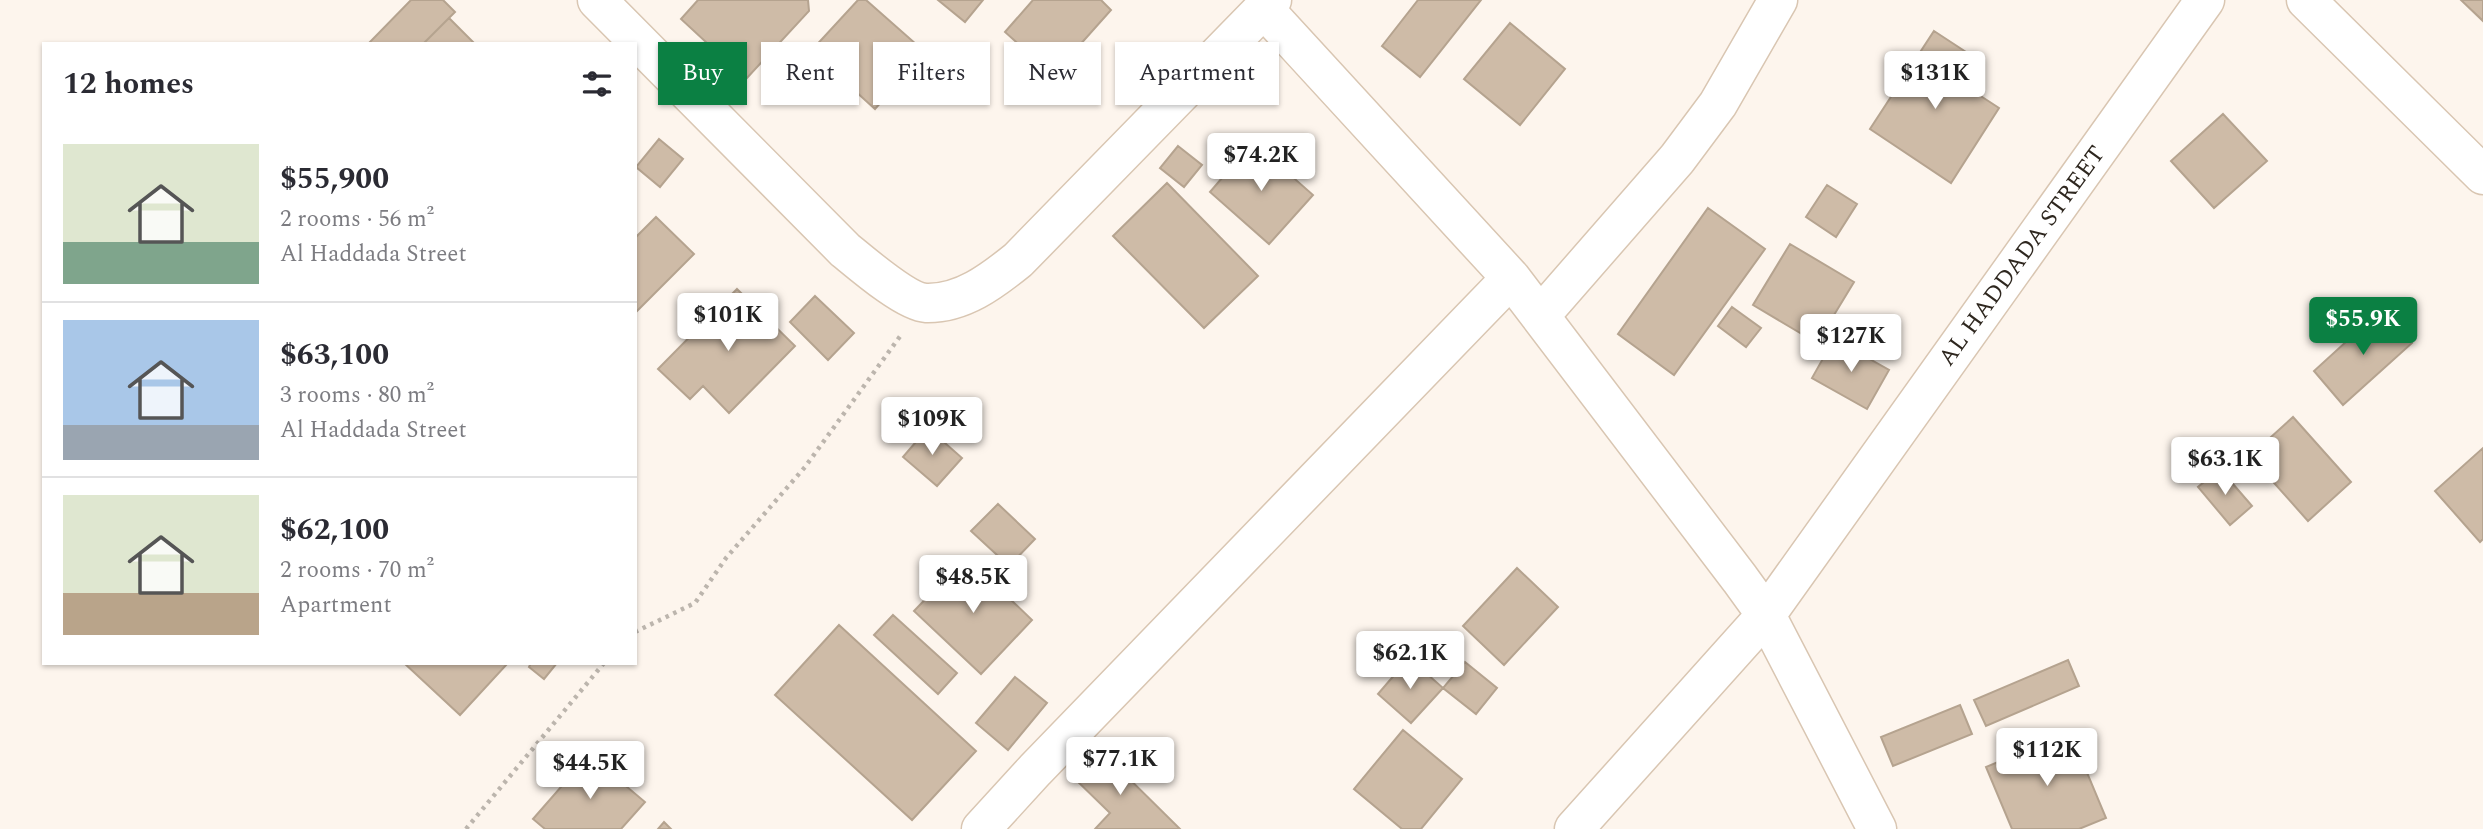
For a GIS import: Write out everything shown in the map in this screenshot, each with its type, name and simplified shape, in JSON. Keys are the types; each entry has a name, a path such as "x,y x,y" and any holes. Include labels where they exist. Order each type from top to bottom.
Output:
{"street":[{"path":"597,0 845,250 884,282 924,303 951,299 985,286 1018,260 1268,5 1511,278 1766,615 1877,829"},
{"path":"1540,316 1676,159 1718,104 1778,0"},
{"name":"AL HADDADA STREET","path":"1574,829 1766,615 2205,0"},
{"path":"2306,0 2483,175"},
{"path":"982,829 1035,770 1511,278"}],"path":[{"path":"637,631 695,603 726,558 805,467 924,303"},
{"path":"466,829 602,665"}],"building":[{"path":"411,0 443,0 455,12 425,42 370,42"},
{"path":"698,0 808,0 809,11 780,42 761,42 761,63 747,78 747,42 706,42 681,19"},
{"path":"858,0 866,0 914,42 873,42 873,105 879,105 875,109 859,94 859,42 819,42"},
{"path":"938,0 983,0 965,22"},
{"path":"1033,0 1101,0 1111,10 1082,42 1016,42 1005,32"},
{"path":"1418,0 1481,0 1420,77 1382,46"},
{"path":"2461,0 2483,0 2483,21"},
{"path":"449,18 473,42 425,42"},
{"path":"1510,23 1565,69 1520,125 1464,79"},
{"path":"1934,31 1966,52 1950,76 1999,108 1951,183 1870,129"},
{"path":"2223,114 2267,161 2214,208 2171,161"},
{"path":"659,139 683,159 660,187 637,166"},
{"path":"1253,142 1313,195 1269,244 1210,192"},
{"path":"1178,146 1202,165 1184,187 1160,168"},
{"path":"1167,183 1258,276 1204,328 1113,236"},
{"path":"1827,185 1857,204 1836,237 1806,217"},
{"path":"1708,208 1765,249 1674,375 1618,334"},
{"path":"656,217 694,254 637,311 637,236"},
{"path":"1790,244 1854,282 1817,343 1753,305"},
{"path":"737,289 795,346 729,413 703,386 690,399 658,369"},
{"path":"815,296 854,333 828,360 790,322"},
{"path":"1732,307 1761,328 1746,347 1718,326"},
{"path":"2381,310 2412,343 2343,405 2314,371"},
{"path":"1834,339 1889,370 1867,409 1812,378"},
{"path":"2293,417 2351,482 2308,521 2250,456"},
{"path":"928,428 962,458 937,486 903,457"},
{"path":"2483,448 2483,539 2480,542 2435,491"},
{"path":"2220,469 2252,506 2230,525 2198,487"},
{"path":"998,504 1035,539 1009,566 971,531"},
{"path":"966,557 1032,620 981,674 914,611"},
{"path":"1517,568 1558,607 1504,665 1463,626"},
{"path":"893,615 957,673 938,694 874,635"},
{"path":"839,625 976,751 912,820 775,695"},
{"path":"1409,658 1443,688 1411,723 1378,694"},
{"path":"2068,660 2079,686 1986,726 1974,700"},
{"path":"1465,662 1497,688 1476,714 1443,688"},
{"path":"406,665 506,665 460,715"},
{"path":"530,665 555,665 544,679 529,667"},
{"path":"1015,677 1047,703 1008,750 976,723"},
{"path":"1960,705 1972,734 1893,766 1881,737"},
{"path":"1403,730 1462,779 1421,829 1402,829 1354,789"},
{"path":"2070,732 2106,818 2079,829 2012,829 1986,767"},
{"path":"1099,749 1180,829 1095,829 1110,813 1072,776"},
{"path":"589,755 645,802 621,829 545,829 533,819"},
{"path":"664,822 671,829 658,829"}]}
